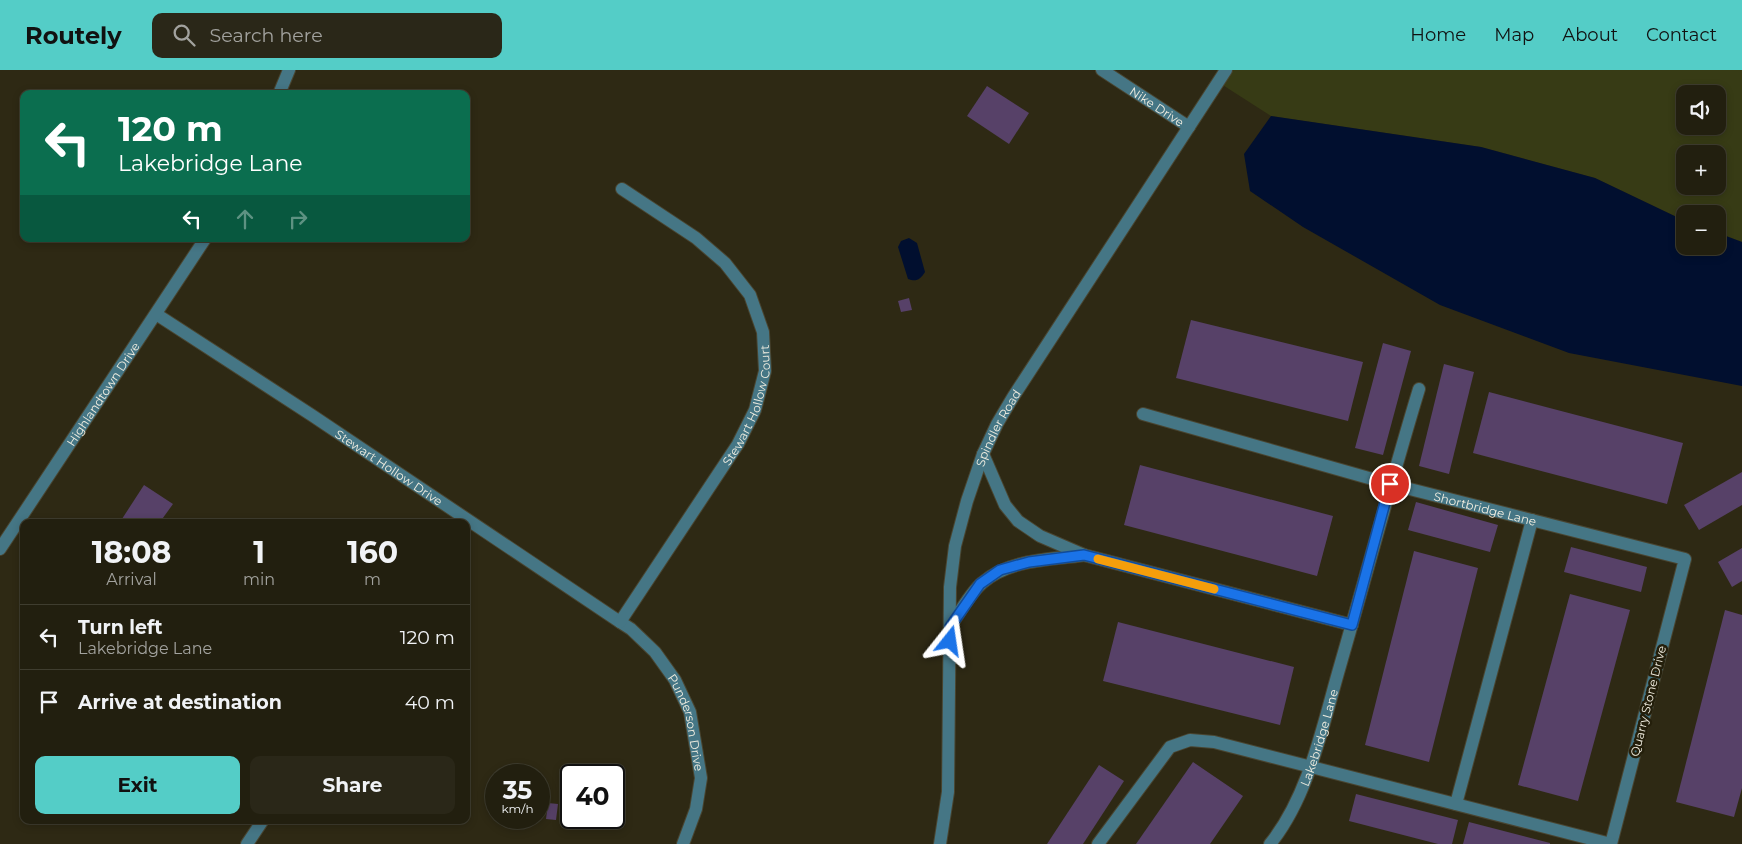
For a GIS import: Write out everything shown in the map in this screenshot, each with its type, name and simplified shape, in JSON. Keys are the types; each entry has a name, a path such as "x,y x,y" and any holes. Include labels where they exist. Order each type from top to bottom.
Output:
{"street":[{"path":"281,90 290,70"},
{"name":"Nike Drive","path":"1102,70 1189,127"},
{"name":"Spindler Road","path":"940,844 948,792 950,588 955,546 967,501 983,454 996,424 1013,397 1226,70"},
{"name":"Stewart Hollow Court","path":"620,622 738,444 755,410 765,371 763,332 750,294 725,263 696,238 622,189"},
{"name":"Highlandtown Drive","path":"0,549 203,242"},
{"name":"Stewart Hollow Drive","path":"156,314 313,416 459,519"},
{"name":"Lakebridge Lane","path":"1270,844 1284,827 1311,767 1418,389"},
{"name":"Shortbridge Lane","path":"1143,414 1390,484 1685,558"},
{"path":"983,454 1005,505 1018,521 1040,536 1084,555 1352,625"},
{"path":"1456,804 1532,520"},
{"name":"Stewart Hollow Drive","path":"470,526 620,622"},
{"path":"950,627 980,584 1000,570 1029,562 1084,555"},
{"name":"Quarry Stone Drive","path":"1611,844 1685,558"},
{"name":"Punderson Drive","path":"620,622 656,652 675,680 690,712 701,778 696,809 683,844"},
{"path":"1098,844 1170,747 1190,740 1214,742 1611,844"},
{"path":"247,844 260,824"}],"green space":[{"path":"1226,70 1742,70 1742,242 1726,236 1726,205 1676,205 1676,217 1595,178 1481,147 1271,116 1218,82"}],"water":[{"path":"1271,116 1481,147 1595,178 1676,217 1676,255 1726,255 1726,236 1742,242 1742,386 1569,353 1440,305 1303,227 1250,191 1244,154"},
{"path":"909,238 917,243 925,272 920,279 916,280 908,279 898,247 901,241"}],"building":[{"path":"987,86 1029,113 1009,144 967,116"},
{"path":"909,298 912,310 901,312 898,301"},
{"path":"1191,320 1363,362 1348,421 1176,378"},
{"path":"1383,343 1411,351 1383,455 1355,448"},
{"path":"1444,364 1474,372 1449,474 1419,466"},
{"path":"1489,392 1683,443 1667,504 1473,453"},
{"path":"1140,465 1333,516 1317,576 1124,525"},
{"path":"1742,472 1742,505 1699,530 1684,505"},
{"path":"144,485 173,504 162,519 122,519"},
{"path":"1416,502 1498,525 1490,552 1408,530"},
{"path":"1571,547 1647,567 1641,592 1564,572"},
{"path":"1742,548 1742,581 1732,587 1718,562"},
{"path":"1414,551 1478,568 1429,762 1365,745"},
{"path":"1570,594 1630,610 1578,801 1518,785"},
{"path":"1725,610 1742,615 1742,788 1734,817 1676,802"},
{"path":"1118,622 1294,667 1280,725 1103,681"},
{"path":"1193,762 1243,796 1210,844 1136,844"},
{"path":"1099,765 1124,781 1083,844 1047,844"},
{"path":"1356,794 1458,820 1452,844 1438,844 1349,821"},
{"path":"550,803 558,804 556,820 550,819"},
{"path":"1469,822 1550,843 1550,844 1463,844"}],"slow traffic":[{"path":"1098,559 1214,589"}],"route":[{"path":"950,641 950,627 980,584 1000,570 1029,562 1084,555 1352,625 1390,484"}]}
